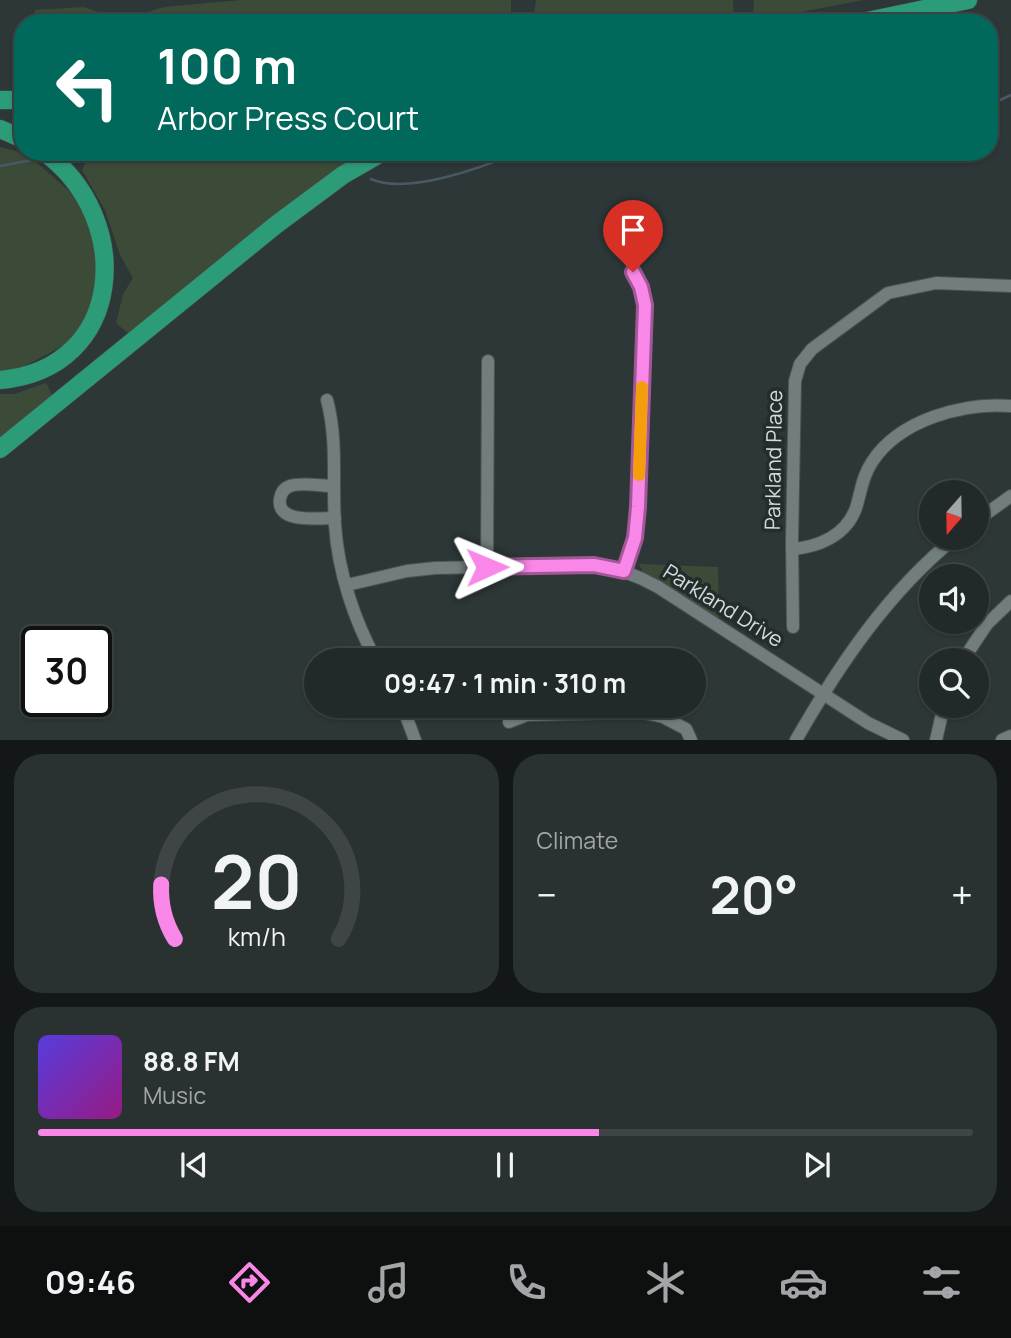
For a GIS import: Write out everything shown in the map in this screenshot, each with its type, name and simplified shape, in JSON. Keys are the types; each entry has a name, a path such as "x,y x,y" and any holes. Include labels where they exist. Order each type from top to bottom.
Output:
{"highway":[{"path":"901,14 968,0"},
{"path":"0,380 39,370 64,355 86,331 102,295 106,264 101,232 80,190 54,161"},
{"path":"0,449 285,218 343,175 367,161"}],"street":[{"path":"624,571 635,538 638,507 644,332 644,295 633,272"},
{"name":"Parkland Place","path":"793,627 795,382 804,356 888,293 936,283 1011,286"},
{"path":"487,567 488,361"},
{"path":"327,400 333,422 337,545 363,636 370,648"},
{"path":"792,549 811,548 824,543 844,526 856,508 861,483 872,461 882,448 901,433 958,410 1011,405"},
{"path":"334,486 290,486 282,492 279,502 284,512 293,517 335,519"},
{"path":"989,512 1011,496"},
{"path":"796,740 823,693 857,643 920,569 941,550"},
{"name":"Parkland Drive","path":"347,585 407,570 594,565 624,571 658,587 868,723 903,740"},
{"path":"971,648 987,624 1011,601"},
{"path":"509,722 527,715 639,712 663,717 686,729 691,740"},
{"path":"407,718 415,740"},
{"path":"936,740 941,718"},
{"path":"1002,740 1011,736"}],"green space":[{"path":"241,0 511,0 511,14 141,14 164,7"},
{"path":"536,0 733,0 734,14 534,14"},
{"path":"754,0 864,0 790,14 753,14"},
{"path":"84,7 104,14 34,14 35,10"},
{"path":"0,147 14,151 14,161 35,161 69,191 96,228 100,265 91,314 65,345 13,372 0,371"},
{"path":"86,161 358,161 129,334 116,323 123,294 133,278 120,255 105,210 82,170"},
{"path":"46,383 54,398 0,442 0,394 14,394"},
{"path":"639,564 718,567 719,619 644,574"}],"waterway":[{"path":"998,101 1011,95"},
{"path":"0,166 27,161"},
{"path":"371,179 386,183 424,182 495,161"}],"slow traffic":[{"path":"639,475 642,387"}],"route":[{"path":"487,567 594,565 624,571 635,538 638,507 645,305 644,295 633,272"}]}
